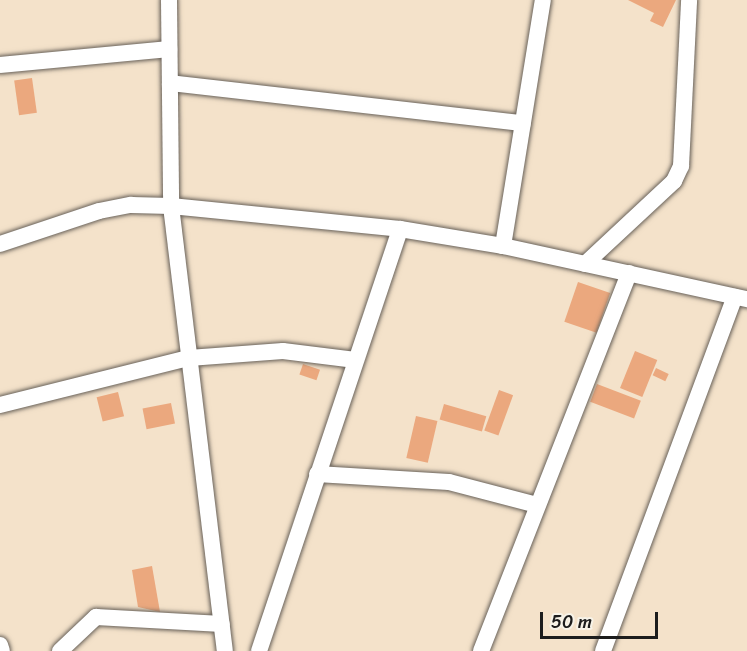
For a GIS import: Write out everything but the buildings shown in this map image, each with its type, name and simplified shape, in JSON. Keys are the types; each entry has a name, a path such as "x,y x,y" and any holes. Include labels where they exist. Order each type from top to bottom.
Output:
{"street":[{"path":"169,0 171,206 225,651"},
{"path":"503,246 543,0"},
{"path":"585,264 674,181 681,166 689,0"},
{"path":"0,65 169,49"},
{"path":"170,83 523,123"},
{"path":"0,244 99,211 131,205 171,206 399,230 503,246 741,298 603,651"},
{"path":"259,651 399,230"},
{"path":"481,651 629,273"},
{"path":"0,405 189,358 283,351 355,360"},
{"path":"318,474 449,482 537,505"},
{"path":"60,651 96,617 222,624"},
{"path":"0,645 2,651"}]}
